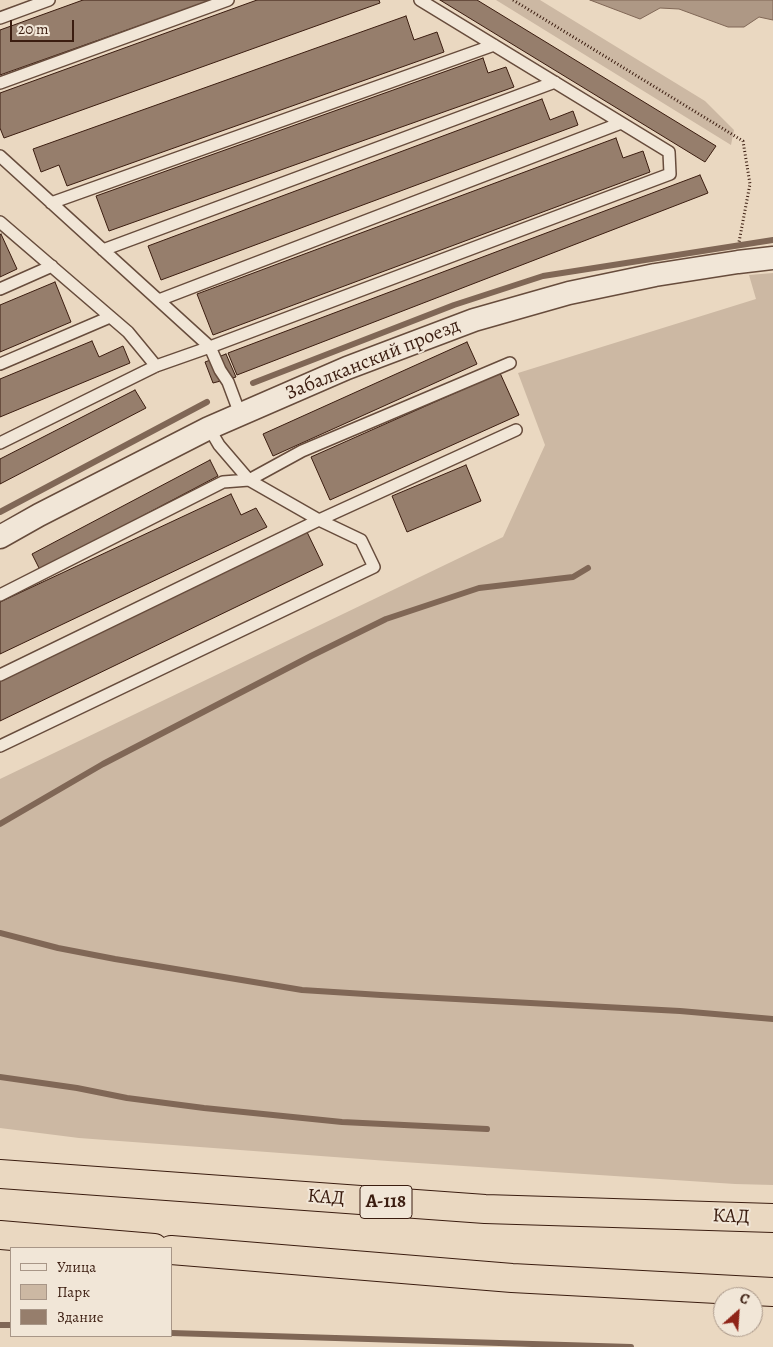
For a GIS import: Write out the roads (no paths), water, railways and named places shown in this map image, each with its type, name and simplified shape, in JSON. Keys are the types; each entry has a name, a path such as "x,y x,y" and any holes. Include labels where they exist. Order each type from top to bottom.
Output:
{"highway":[{"name":"КАД","path":"0,1174 485,1209 773,1218"},
{"path":"0,1236 141,1247"},
{"path":"172,1250 512,1278 773,1292"}],"street":[{"name":"Забалканский проезд","path":"0,537 209,428 347,368 474,320 569,293 655,274 773,258"}],"lane":[{"path":"0,18 49,0"},
{"path":"0,83 228,0"},
{"path":"0,443 156,366 670,174 669,152 420,0"},
{"path":"51,203 494,45"},
{"path":"103,250 555,82"},
{"path":"159,300 621,123"},
{"path":"0,156 210,347 220,370 228,382 240,414"},
{"path":"0,222 128,332 156,366"},
{"path":"0,289 52,266"},
{"path":"0,364 110,317"},
{"path":"0,595 223,482 249,480 302,451 510,363"},
{"path":"0,746 374,567 361,540 319,520 249,480 219,445 209,428"},
{"path":"0,675 319,520 516,430"}],"waterway":[{"path":"253,383 454,305 543,276 773,240"},
{"path":"0,512 207,402"},
{"path":"0,824 103,764 386,619 479,588 573,577 588,568"},
{"path":"0,933 58,948 115,959 302,990 680,1011 773,1019"},
{"path":"0,1077 77,1088 127,1098 204,1108 342,1122 487,1129"},
{"path":"0,1325 10,1325"},
{"path":"172,1333 631,1347"}]}
